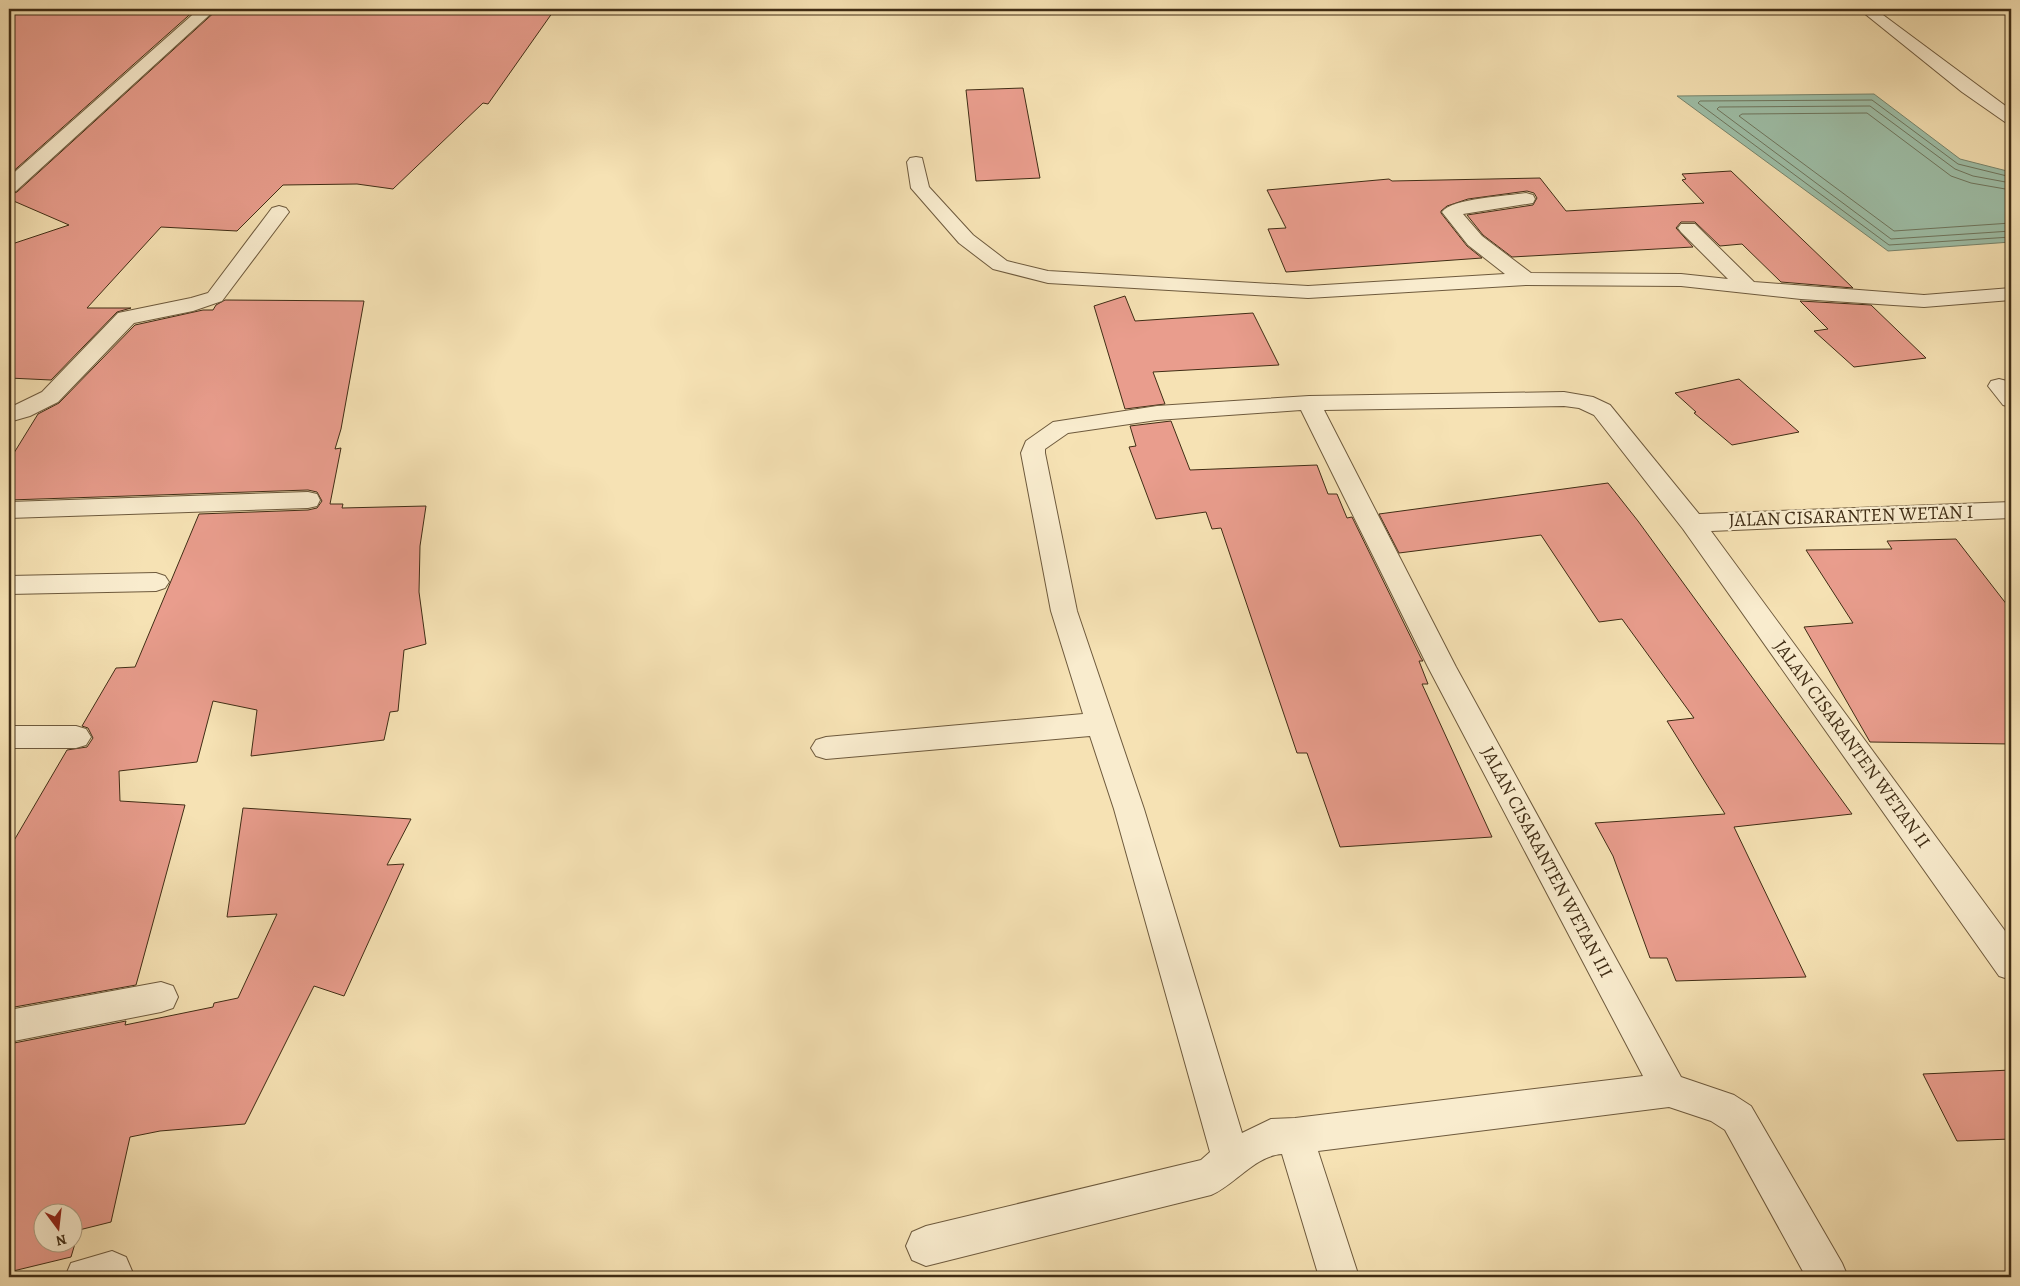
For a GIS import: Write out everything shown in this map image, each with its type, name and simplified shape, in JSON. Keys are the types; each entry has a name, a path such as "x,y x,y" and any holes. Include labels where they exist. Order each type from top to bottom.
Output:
{"street":[{"path":"9,187 208,9"},
{"path":"1866,9 1968,88 2011,118"},
{"path":"916,162 920,188 966,239 1000,265 1048,277 1308,292 1526,279 1681,280 1924,301 2011,294"},
{"path":"1526,200 1461,208 1452,212 1456,220 1493,257 1526,279"},
{"path":"9,415 22,411 50,397 126,318 142,312 202,303 215,297 279,212"},
{"path":"1688,228 1748,287"},
{"name":"JALAN CISARANTEN WETAN II","path":"1100,724 1064,611 1033,453 1034,446 1062,427 1157,413 1309,403 1564,399 1585,402 1602,410 1692,523 2011,966"},
{"name":"JALAN CISARANTEN WETAN III","path":"1309,403 1442,667 1669,1090"},
{"path":"9,510 308,500"},
{"name":"JALAN CISARANTEN WETAN I","path":"1692,523 2011,510"},
{"path":"9,585 156,582"},
{"path":"826,748 1100,724 1129,809 1231,1158"},
{"path":"9,737 76,736"},
{"path":"9,1026 161,997"},
{"path":"926,1246 1212,1176 1231,1158 1271,1137 1295,1136 1669,1090 1721,1107 1738,1118 1828,1277"},
{"path":"1295,1136 1339,1277"}],"water":[{"path":"1874,94 1960,159 2011,172 2011,242 1888,251 1677,96"}],"building":[{"path":"9,9 196,9 9,175"},
{"path":"218,9 555,9 488,104 483,103 393,189 357,184 283,185 237,231 161,227 87,308 131,308 117,312 51,380 9,378 9,245 69,225 9,199 9,195 17,192"},
{"path":"1023,88 1040,178 976,181 966,90"},
{"path":"1731,171 1853,288 1781,282 1742,244 1720,246 1695,222 1681,222 1676,228 1693,247 1512,257 1483,235 1467,215 1533,205 1537,198 1534,193 1527,191 1468,199 1447,206 1441,211 1467,246 1482,258 1286,272 1268,229 1286,228 1267,190 1389,179 1392,181 1540,178 1566,211 1704,203 1682,180 1686,179 1682,174"},
{"path":"1125,296 1135,321 1253,313 1279,365 1153,372 1165,404 1125,409 1094,306"},
{"path":"225,300 364,301 341,429 335,449 341,448 330,504 343,504 342,508 426,506 420,546 419,592 426,644 404,650 398,711 390,712 384,740 251,756 257,710 213,701 197,762 119,771 120,801 185,805 136,985 9,1008 9,849 67,750 87,747 93,738 88,728 82,726 116,668 135,667 199,514 308,510 317,508 322,501 317,492 308,490 9,500 9,461 38,414 59,403 135,325 203,310 213,310 216,305"},
{"path":"1800,301 1871,305 1926,358 1854,367 1814,331 1828,329"},
{"path":"1739,379 1799,432 1732,445 1694,413 1696,412 1675,393"},
{"path":"1171,421 1190,470 1317,465 1328,494 1337,494 1347,518 1352,517 1423,661 1419,661 1428,684 1422,684 1492,837 1340,847 1307,753 1297,753 1221,528 1212,529 1206,512 1156,519 1129,447 1136,446 1130,426"},
{"path":"1608,483 1638,521 1852,814 1734,827 1806,977 1676,981 1667,958 1650,958 1613,856 1595,823 1725,814 1667,721 1694,718 1622,619 1599,622 1541,535 1399,553 1379,514"},
{"path":"1956,539 2011,610 2011,744 1870,742 1804,627 1853,623 1806,550 1892,549 1887,541"},
{"path":"243,808 411,819 387,865 404,864 344,996 314,986 245,1124 160,1131 130,1137 111,1222 82,1229 82,1204 32,1204 32,1254 72,1254 71,1257 9,1272 9,1044 126,1021 125,1025 213,1007 214,1003 238,998 277,914 227,917"},
{"path":"2011,1070 2011,1139 1957,1141 1923,1074"}]}
